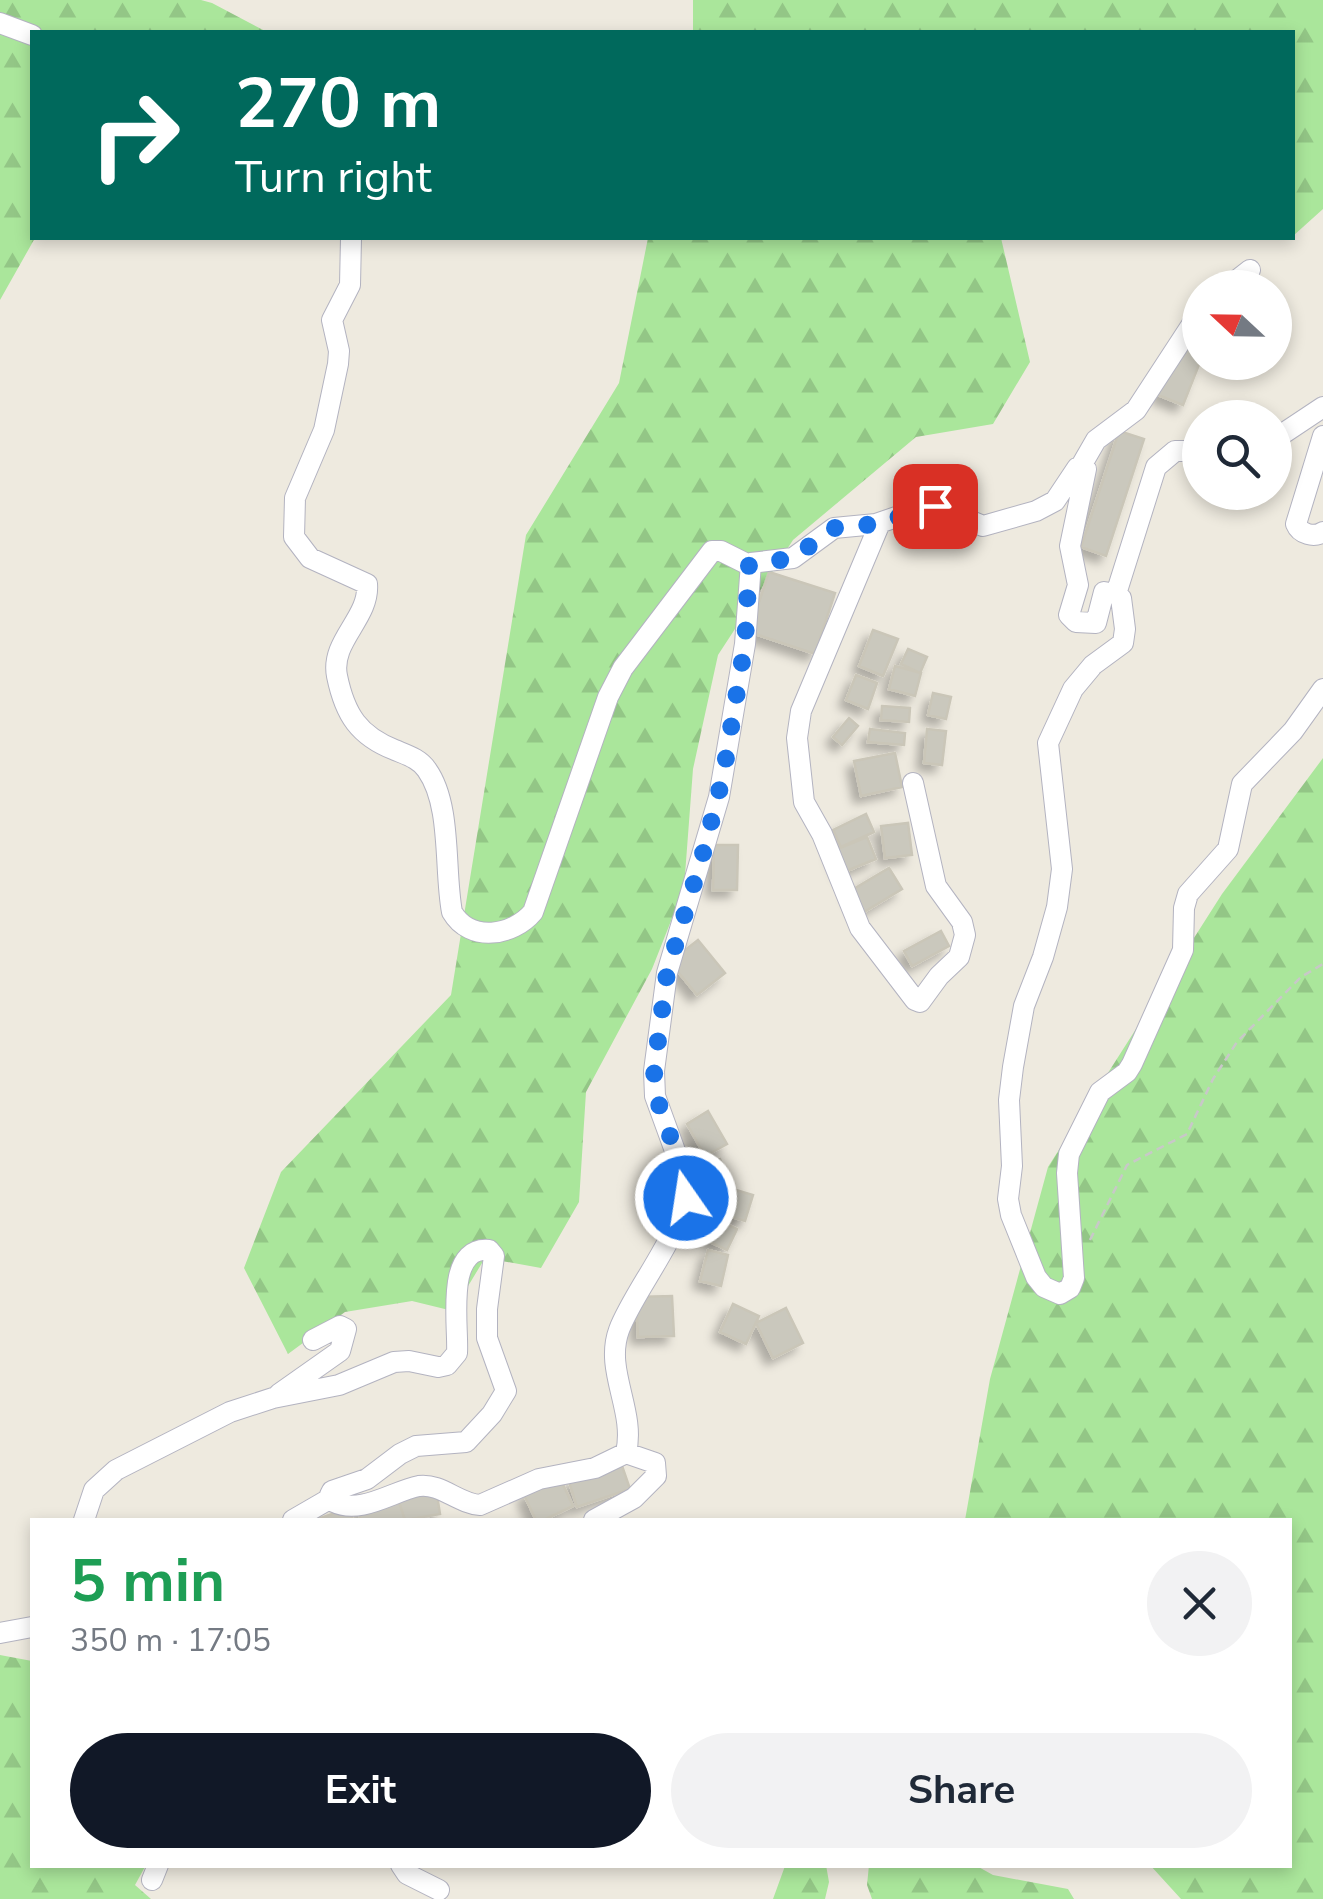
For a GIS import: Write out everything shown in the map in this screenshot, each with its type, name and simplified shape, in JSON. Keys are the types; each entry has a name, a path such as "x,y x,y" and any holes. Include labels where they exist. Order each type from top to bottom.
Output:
{"street":[{"path":"0,23 30,34"},
{"path":"351,240 350,284 332,320 339,356 324,430 296,498 294,537 310,558 367,584 363,604 336,660 340,686 356,726 374,740 419,761 431,776 439,796 446,839 450,902 460,924 492,934 515,929 533,912 594,730 623,668 712,551 721,551 749,565 793,558 834,528 880,523 931,506 979,526 1036,511 1055,501 1096,440 1136,410 1182,340"},
{"path":"1292,430 1323,407"},
{"path":"1323,436 1296,524 1306,534 1323,532"},
{"path":"1116,594 1156,467 1175,452 1182,452"},
{"path":"1080,466 1086,472 1070,546 1078,585 1068,612 1076,622 1096,623 1104,592 1116,594 1125,629 1123,643 1080,680 1048,743 1062,869 1060,889 1047,946 1024,1006 1009,1100 1010,1210 1036,1276 1052,1292 1065,1292 1074,1278 1067,1173 1073,1143 1100,1092 1128,1072 1132,1064 1183,950 1188,894 1226,853 1242,784 1292,732 1323,689"},
{"path":"880,523 801,711 797,738 800,778 804,802 822,834 860,928 914,1000 920,1002 959,957 964,926 936,886 913,784"},
{"path":"626,1453 629,1427 615,1367 616,1340 626,1314 664,1248 687,1192 656,1096 654,1071 663,993 719,797 745,644 749,565"},
{"path":"85,1518 94,1490 116,1470 230,1412 274,1398 340,1385 403,1361 447,1365 457,1353 454,1316 467,1257 480,1249 492,1253 487,1338 506,1385 504,1396 466,1442 416,1446 367,1479 332,1491 331,1498"},
{"path":"274,1398 340,1352 346,1329 340,1326 313,1340"},
{"path":"331,1498 339,1506 353,1506 428,1486 480,1505 546,1477 595,1468 626,1453 655,1464 656,1476 634,1498 598,1518"},
{"path":"296,1518 331,1498"},
{"path":"0,1633 30,1627"},
{"path":"403,1868 407,1874 439,1890"}],"path":[{"path":"1086,1249 1127,1165 1187,1134 1213,1079 1237,1042 1301,977 1323,964"}],"green space":[{"path":"0,0 201,0 263,30 30,30 30,240 34,240 0,300"},
{"path":"693,0 1323,0 1323,209 1295,234 1295,30 693,30"},
{"path":"648,240 1001,240 1030,362 993,424 916,437 793,540 718,655 693,769 684,888 652,969 586,1092 579,1202 541,1268 485,1258 453,1311 412,1301 345,1312 288,1354 244,1268 281,1172 451,995 526,535 619,383"},
{"path":"1323,758 1323,1899 1181,1899 1153,1868 1292,1868 1292,1518 965,1518 990,1379 1048,1167 1222,894"},
{"path":"0,1655 30,1661 30,1868 144,1868 135,1885 151,1899 0,1899"},
{"path":"784,1868 827,1868 829,1882 825,1899 773,1899"},
{"path":"869,1868 980,1868 993,1875 1068,1889 1074,1899 872,1899 867,1885"}],"building":[{"path":"1179,344 1182,345 1182,380 1193,380 1185,400 1182,405 1158,395"},
{"path":"1119,431 1144,439 1106,556 1081,547"},
{"path":"769,572 835,593 815,654 749,632"},
{"path":"873,630 898,639 883,676 859,666"},
{"path":"908,649 927,657 920,673 901,664"},
{"path":"895,666 921,673 915,696 889,689"},
{"path":"856,675 877,683 868,709 846,700"},
{"path":"933,693 951,697 946,719 928,715"},
{"path":"882,706 910,708 909,722 881,720"},
{"path":"849,718 858,726 842,745 833,737"},
{"path":"870,729 905,733 904,745 868,742"},
{"path":"927,729 946,731 942,765 924,763"},
{"path":"895,753 902,787 861,796 854,761"},
{"path":"866,814 874,832 841,847 833,830"},
{"path":"908,823 912,855 885,858 881,826"},
{"path":"867,837 876,859 844,872 835,850"},
{"path":"714,845 738,845 737,890 713,890"},
{"path":"889,868 902,889 864,912 852,890"},
{"path":"941,931 949,946 912,966 904,951"},
{"path":"698,940 725,973 697,995 670,962"},
{"path":"708,1111 727,1144 705,1156 687,1124"},
{"path":"720,1159 727,1177 705,1184 699,1167"},
{"path":"736,1190 753,1195 745,1221 728,1216"},
{"path":"720,1221 737,1229 727,1250 710,1242"},
{"path":"708,1250 728,1255 721,1286 700,1281"},
{"path":"672,1296 674,1336 638,1337 636,1297"},
{"path":"733,1304 759,1316 746,1344 720,1332"},
{"path":"786,1308 803,1343 773,1358 756,1323"},
{"path":"621,1463 630,1489 577,1507 569,1482"},
{"path":"560,1478 573,1506 548,1518 535,1518 524,1495"},
{"path":"436,1489 440,1514 404,1518 397,1496"},
{"path":"397,1496 404,1518 360,1518 358,1510"},
{"path":"349,1508 352,1518 321,1518"}],"route":[{"path":"686,1198 686,1181 656,1096 654,1071 667,973 723,776 745,644 749,565 793,558 840,526 868,526 935,506"}]}
